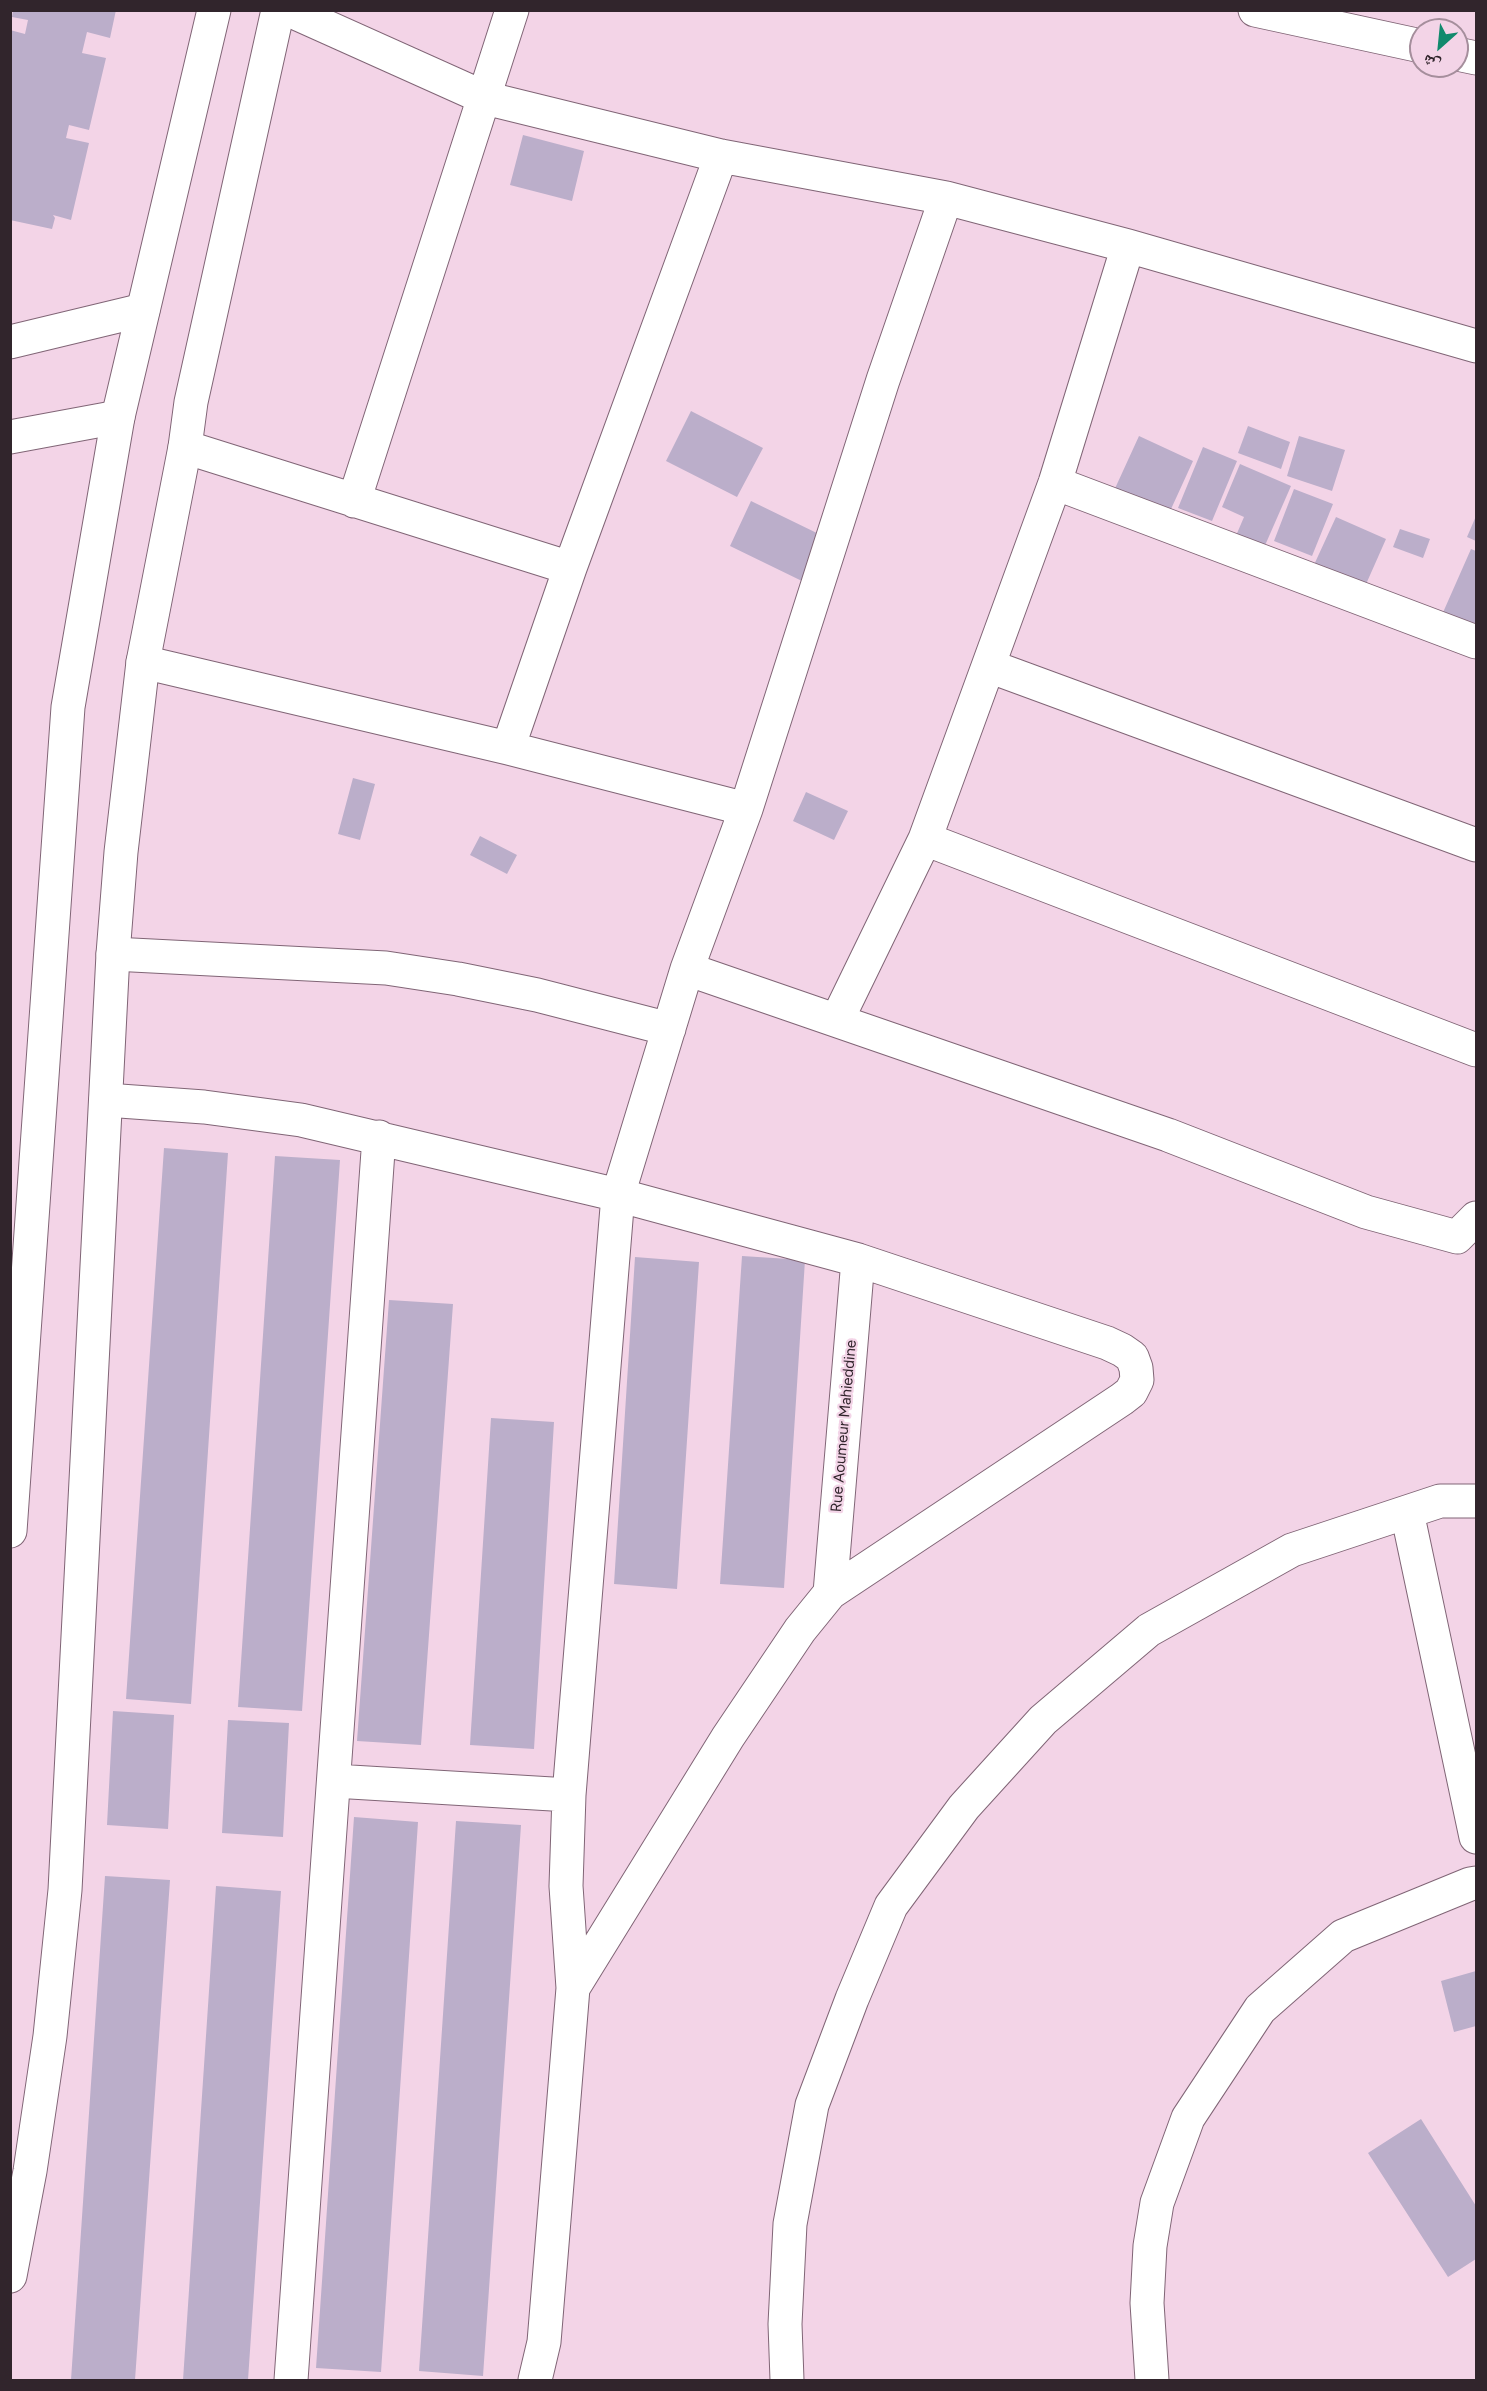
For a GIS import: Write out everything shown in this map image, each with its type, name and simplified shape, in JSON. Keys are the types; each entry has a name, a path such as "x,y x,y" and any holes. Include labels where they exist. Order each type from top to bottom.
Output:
{"street":[{"path":"10,1531 68,707 118,417 214,10"},
{"path":"10,2276 30,2171 50,2036 65,1890 113,954 121,852 143,662 185,447 191,402 278,10"},
{"path":"289,10 485,98 721,156 946,198 1128,246 1476,346"},
{"path":"354,501 512,10"},
{"path":"1255,10 1409,43"},
{"path":"508,748 570,568 721,156"},
{"path":"535,2380 544,2342 573,1988 566,1886 569,1795 618,1195 687,969 746,809 883,380 946,198"},
{"path":"837,1020 925,839 1055,483 1128,246"},
{"path":"10,342 143,310"},
{"path":"10,437 118,417"},
{"path":"185,447 570,568"},
{"path":"1055,483 1476,642"},
{"path":"143,662 508,748 746,809"},
{"path":"990,666 1476,845"},
{"path":"925,839 1476,1050"},
{"path":"113,954 386,968 458,979 537,995 669,1029"},
{"path":"687,969 1168,1135 1366,1212 1457,1237 1476,1218"},
{"path":"106,1100 251,1112 379,1137 618,1195 858,1260 1122,1350 1132,1357 1137,1380 1131,1392 830,1593 800,1630 728,1737 573,1988"},
{"path":"291,2380 379,1137"},
{"name":"Rue Aoumeur Mahieddine","path":"830,1593 858,1260"},
{"path":"787,2380 785,2324 790,2224 812,2105 852,1999 891,1906 964,1807 1043,1720 1149,1630 1292,1550 1440,1501 1476,1501"},
{"path":"1407,1512 1476,1837"},
{"path":"334,1781 569,1795"},
{"path":"1152,2380 1147,2303 1150,2246 1157,2203 1188,2118 1260,2009 1343,1936 1476,1883"}],"building":[{"path":"13,10 116,10 110,38 87,32 82,53 106,58 89,130 69,125 66,138 89,143 71,220 53,215 55,218 52,229 10,220 10,30 25,34 28,20 12,17"},
{"path":"523,135 584,151 572,201 510,185"},
{"path":"691,411 763,448 737,497 666,461"},
{"path":"1248,426 1290,442 1281,469 1238,453"},
{"path":"1139,436 1193,461 1166,520 1112,495"},
{"path":"1299,436 1345,450 1332,491 1287,476"},
{"path":"1203,447 1237,461 1212,521 1178,508"},
{"path":"1240,464 1291,486 1263,550 1235,538 1244,517 1222,507"},
{"path":"1294,489 1333,504 1312,556 1274,541"},
{"path":"751,501 825,537 804,582 730,546"},
{"path":"1476,516 1476,541 1467,537"},
{"path":"1336,517 1386,539 1363,591 1313,567"},
{"path":"1400,529 1430,539 1423,558 1393,547"},
{"path":"1471,549 1476,551 1476,633 1441,617"},
{"path":"353,778 375,784 360,840 338,834"},
{"path":"806,792 848,811 834,840 793,821"},
{"path":"480,836 517,855 507,874 470,855"},
{"path":"164,1148 228,1153 191,1704 126,1699"},
{"path":"275,1156 340,1160 302,1711 238,1707"},
{"path":"742,1256 805,1260 784,1588 720,1584"},
{"path":"635,1257 699,1262 677,1589 614,1584"},
{"path":"389,1300 453,1304 421,1745 357,1741"},
{"path":"491,1418 554,1422 534,1749 470,1745"},
{"path":"113,1711 174,1715 168,1829 107,1825"},
{"path":"228,1720 289,1723 283,1837 222,1833"},
{"path":"354,1817 418,1822 381,2372 316,2368"},
{"path":"456,1821 521,1825 483,2376 419,2371"},
{"path":"105,1876 170,1880 135,2380 71,2380"},
{"path":"216,1886 281,1891 248,2380 183,2380"},
{"path":"1476,1971 1476,2026 1454,2032 1441,1981"},
{"path":"1421,2119 1476,2206 1476,2259 1448,2277 1368,2153"}]}
